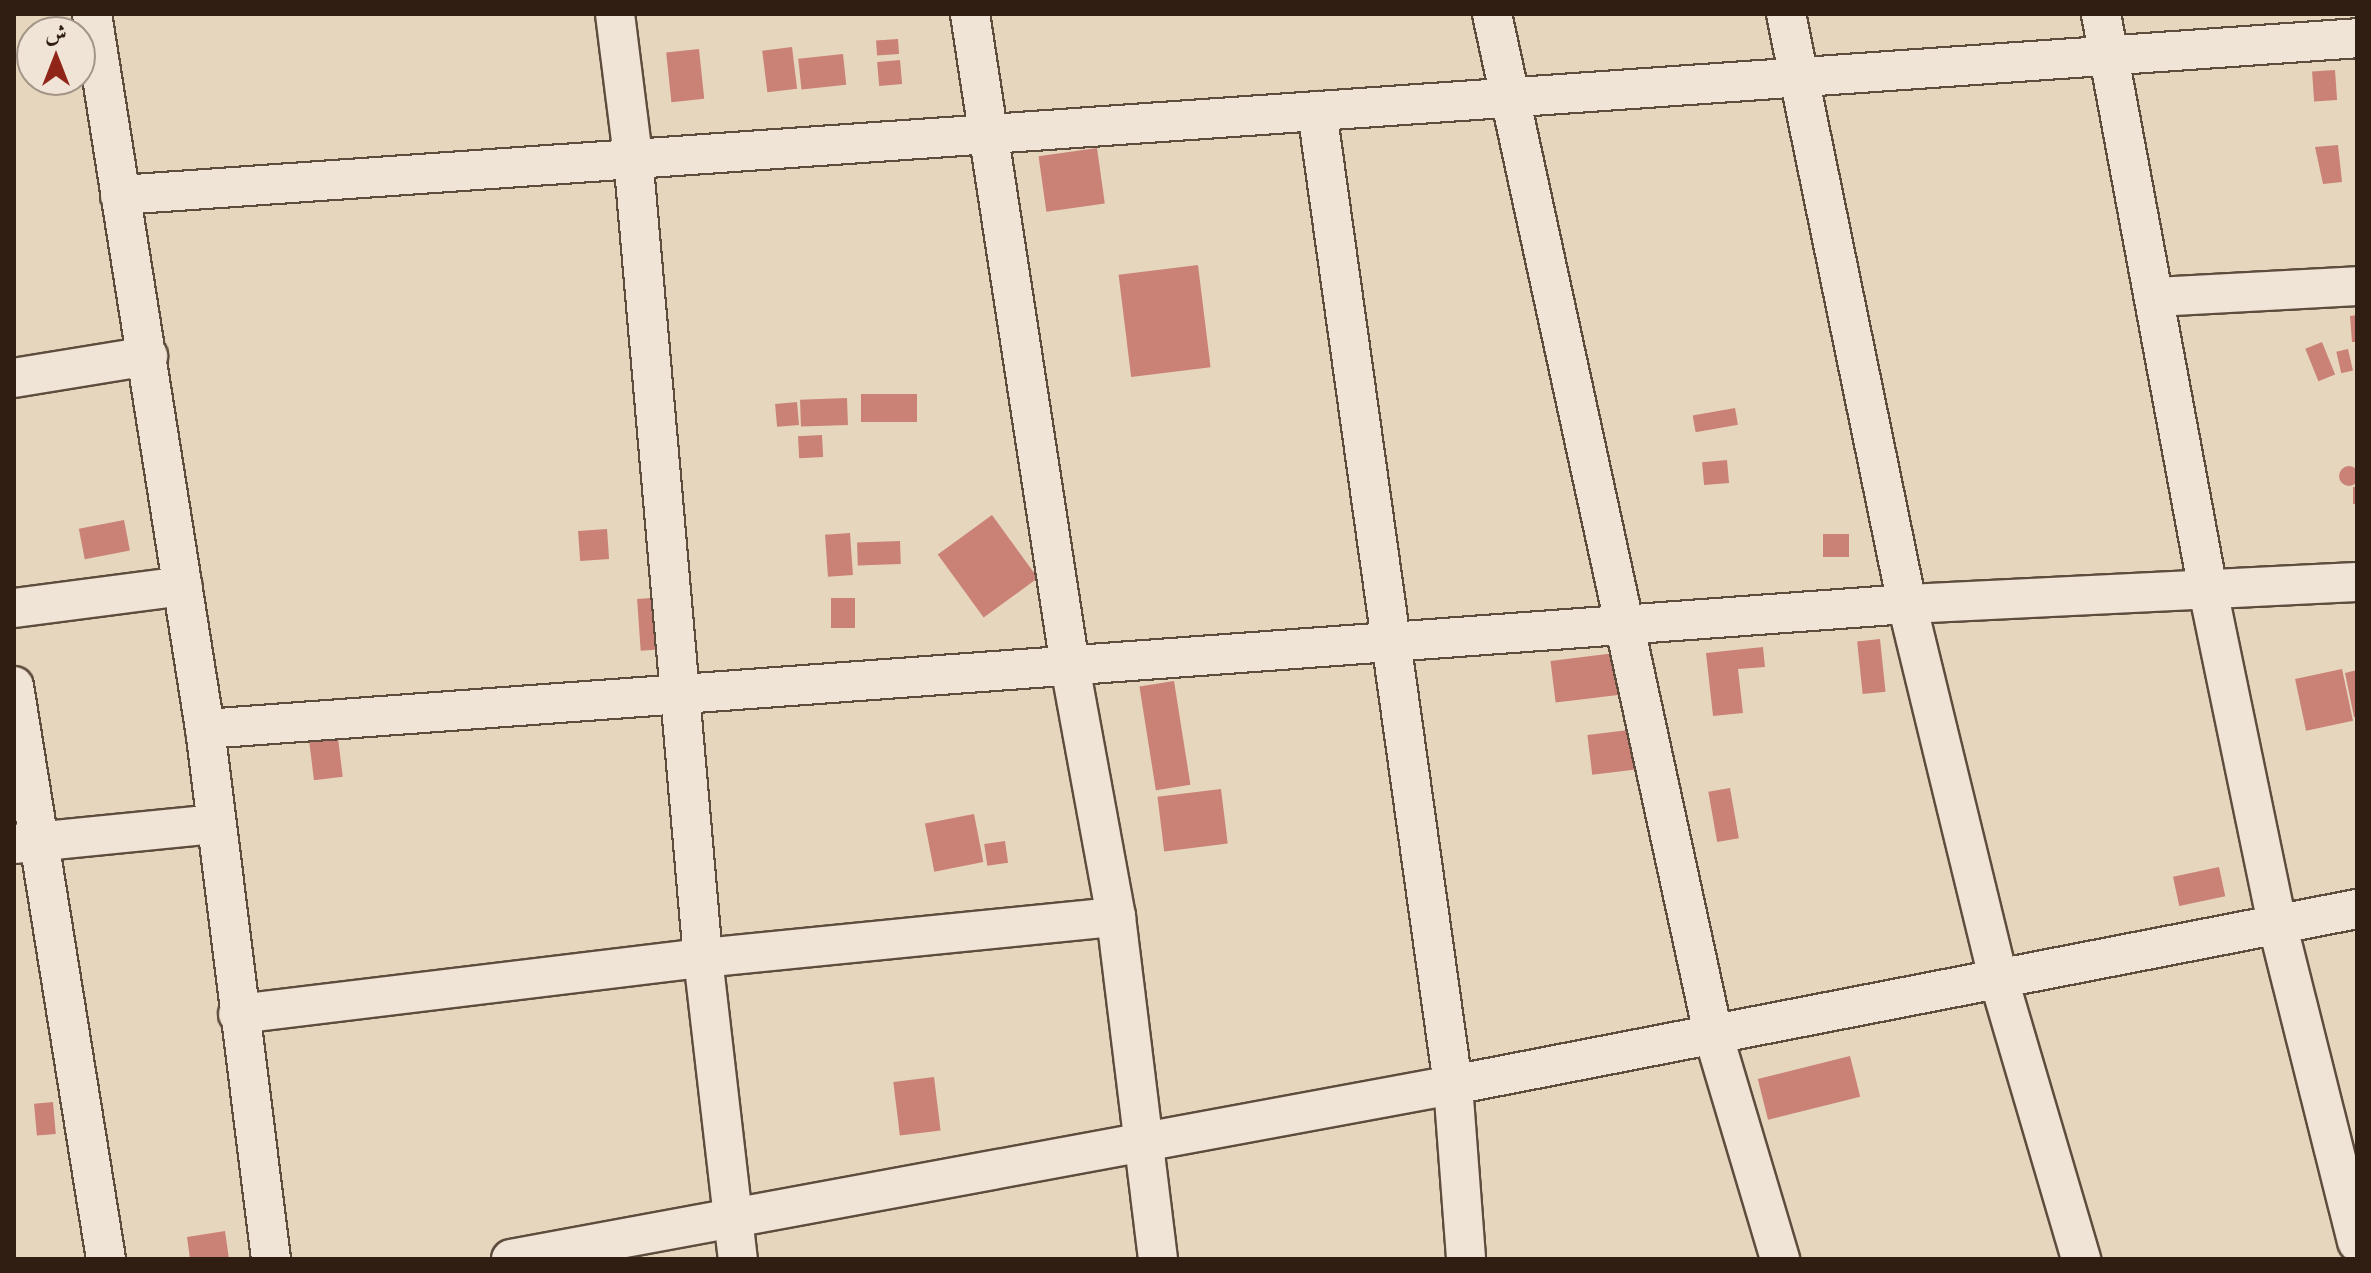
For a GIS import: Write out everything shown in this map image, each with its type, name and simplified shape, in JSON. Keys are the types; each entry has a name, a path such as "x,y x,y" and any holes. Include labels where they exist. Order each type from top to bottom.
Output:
{"street":[{"path":"92,14 205,729 238,1014 271,1259"},
{"path":"615,14 633,156 703,958 738,1259"},
{"path":"970,14 1070,666 1116,917 1140,1140 1158,1259"},
{"path":"1492,14 1621,625 1713,1034 1780,1259"},
{"path":"1786,14 1907,604 1999,980 2081,1259"},
{"path":"2101,14 2208,590 2277,923 2357,1242"},
{"path":"120,195 633,156 1512,100 2357,38"},
{"path":"1317,111 1453,1085 1466,1259"},
{"path":"2156,297 2357,286"},
{"path":"14,378 148,356"},
{"path":"205,729 1907,604 2357,582"},
{"path":"14,608 183,586"},
{"path":"14,686 27,842 106,1259"},
{"path":"27,842 215,824"},
{"path":"511,1259 1140,1140 1453,1085 2357,909"},
{"path":"238,1014 703,958 1116,917"}],"building":[{"path":"898,39 899,54 877,55 876,41"},
{"path":"792,47 797,89 767,92 762,51"},
{"path":"699,49 704,99 671,102 666,52"},
{"path":"843,54 846,85 801,90 798,59"},
{"path":"900,60 902,84 879,86 877,62"},
{"path":"2335,70 2337,100 2314,102 2312,72"},
{"path":"2338,145 2342,182 2323,184 2315,147"},
{"path":"1097,148 1105,203 1046,212 1039,156"},
{"path":"1198,265 1211,367 1131,377 1119,275"},
{"path":"2357,315 2357,342 2352,342 2350,316"},
{"path":"2322,342 2335,374 2318,381 2305,349"},
{"path":"2348,349 2353,370 2341,373 2336,352"},
{"path":"861,394 917,394 917,422 861,422"},
{"path":"847,398 848,425 801,427 800,400"},
{"path":"797,402 799,425 777,427 775,404"},
{"path":"1735,408 1738,425 1696,432 1693,415"},
{"path":"822,435 823,457 799,458 798,436"},
{"path":"1727,460 1729,483 1704,485 1702,462"},
{"path":"2349,466 2356,469 2359,476 2356,483 2349,486 2342,483 2339,476 2342,469"},
{"path":"2353,487 2357,487 2357,504 2353,504"},
{"path":"992,515 1038,578 984,617 938,554"},
{"path":"124,520 130,550 85,559 79,529"},
{"path":"607,529 609,559 580,561 578,531"},
{"path":"850,533 853,575 828,577 825,535"},
{"path":"1823,534 1849,534 1849,557 1823,557"},
{"path":"900,541 901,564 858,565 857,543"},
{"path":"665,597 669,649 641,651 637,599"},
{"path":"831,598 855,598 855,628 831,628"},
{"path":"1880,639 1886,692 1863,694 1857,641"},
{"path":"1763,647 1765,667 1738,669 1743,713 1713,716 1706,653"},
{"path":"1615,653 1620,695 1556,703 1550,661"},
{"path":"2342,669 2353,721 2306,731 2295,679"},
{"path":"2357,670 2357,717 2354,717 2345,673"},
{"path":"1174,681 1190,785 1156,790 1139,686"},
{"path":"1637,729 1642,769 1592,775 1587,735"},
{"path":"338,738 343,777 314,780 309,742"},
{"path":"1730,788 1739,838 1717,842 1708,792"},
{"path":"1221,789 1228,844 1164,851 1157,797"},
{"path":"974,814 983,862 934,872 925,824"},
{"path":"1005,841 1008,863 987,866 984,844"},
{"path":"2219,867 2225,896 2179,906 2173,877"},
{"path":"1850,1056 1860,1097 1768,1120 1758,1079"},
{"path":"934,1077 941,1131 900,1136 893,1082"},
{"path":"53,1102 56,1134 37,1136 34,1104"},
{"path":"225,1231 229,1259 190,1259 187,1237"}]}
